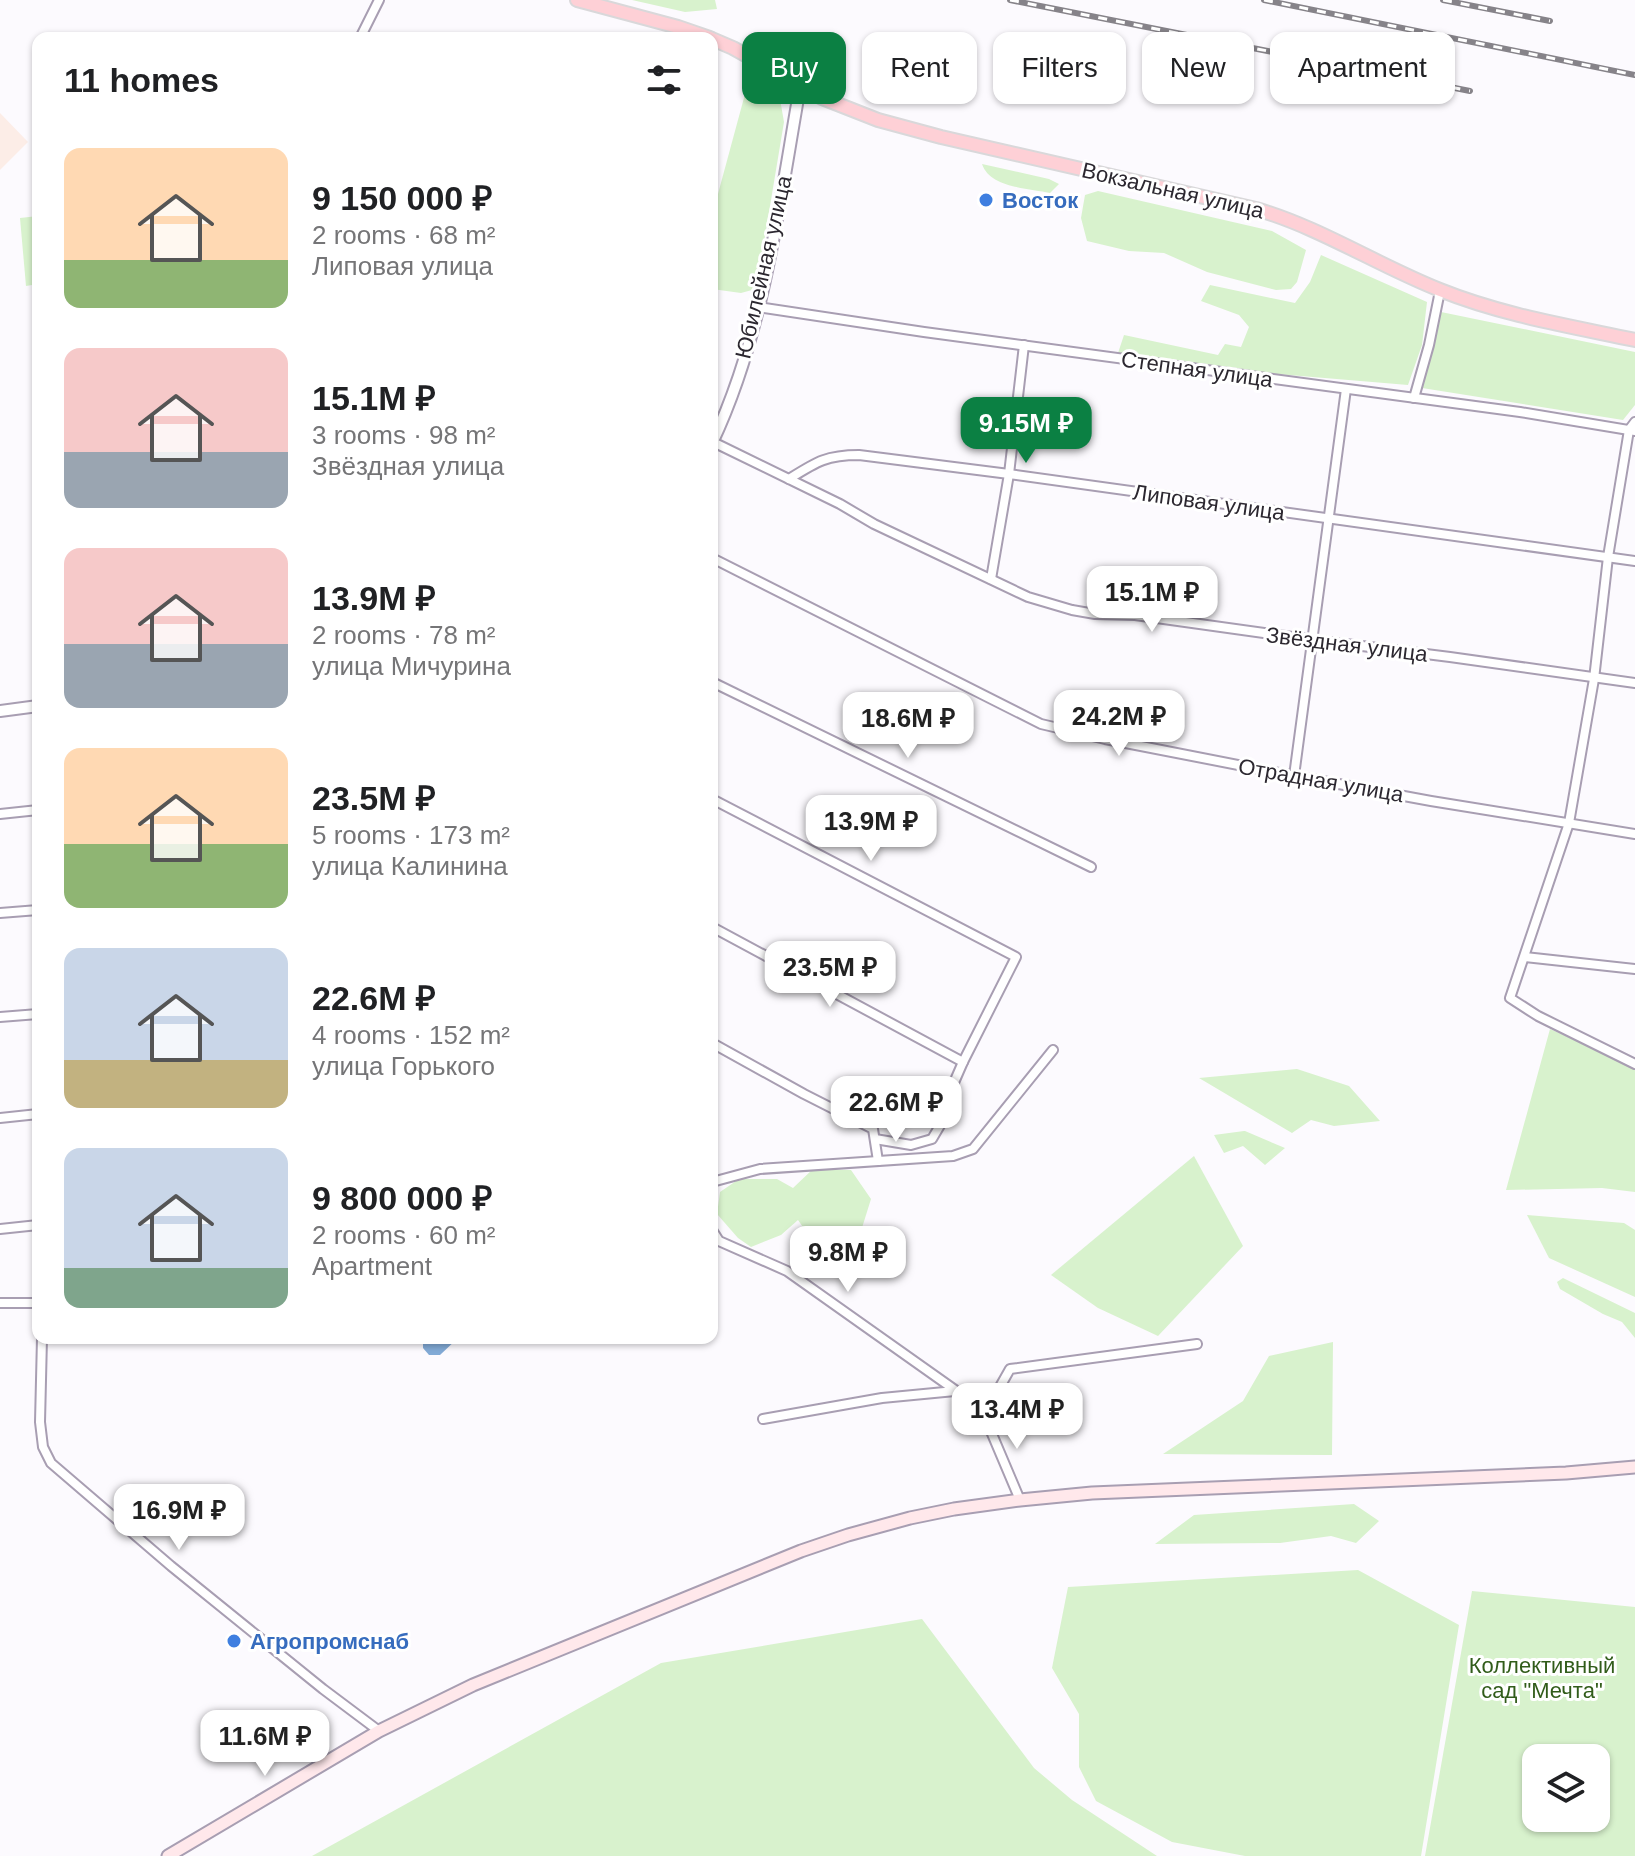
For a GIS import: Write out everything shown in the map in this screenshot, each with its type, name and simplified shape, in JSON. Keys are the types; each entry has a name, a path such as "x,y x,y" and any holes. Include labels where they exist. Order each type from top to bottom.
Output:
{"main road":[{"name":"Вокзальная улица","path":"577,0 692,32"},
{"name":"Вокзальная улица","path":"718,41 742,53"},
{"name":"Вокзальная улица","path":"836,104 878,120 941,137 1256,209 1286,218 1440,291 1502,311 1635,340"},
{"path":"168,1856 379,1731 487,1679 801,1551 910,1518 954,1509 1092,1493 1566,1473 1635,1467"}],"street":[{"path":"363,32 379,0"},
{"name":"Юбилейная улица","path":"718,429 731,401 758,307 797,104"},
{"path":"1414,398 1440,291"},
{"name":"Степная улица","path":"758,307 1520,412 1632,431"},
{"path":"991,579 1009,474 1024,345"},
{"path":"1294,776 1346,389"},
{"path":"1635,422 1608,557 1594,679 1569,823 1510,998 1538,1016 1635,1064"},
{"name":"Звёздная улица","path":"718,445 1028,597 1072,610 1135,615 1635,683"},
{"name":"Липовая улица","path":"789,479 815,463 836,455 859,455 1635,561"},
{"name":"Отрадная улица","path":"718,561 1041,724 1294,776 1635,834"},
{"path":"718,685 1091,867"},
{"path":"0,711 32,707"},
{"path":"718,802 1016,957 963,1062 949,1094 942,1122 932,1139 911,1145 875,1139"},
{"path":"0,814 32,811"},
{"path":"0,913 32,910"},
{"path":"718,930 963,1062"},
{"path":"1525,957 1635,969"},
{"path":"0,1017 32,1014"},
{"path":"718,1046 873,1129 878,1161"},
{"path":"718,1180 760,1169 953,1156 973,1149 1053,1050"},
{"path":"0,1118 32,1115"},
{"path":"0,1229 32,1226"},
{"path":"718,1239 787,1271 984,1415 1020,1500"},
{"path":"0,1303 32,1303"},
{"path":"42,1344 40,1422 43,1447 51,1463 171,1566 379,1731"},
{"path":"984,1415 1010,1369 1197,1344"},
{"path":"763,1419 882,1398 955,1391"}],"shaded area":[{"path":"0,113 28,142 0,170"}],"green space":[{"path":"632,0 715,0 717,9 685,12"},
{"path":"742,104 781,104 784,122 758,278 752,290 741,293 718,290 718,194"},
{"path":"982,164 1059,184 1050,193 1011,186 993,178"},
{"path":"1098,191 1272,231 1306,250 1297,282 1291,289 1276,290 1207,272 1164,253 1129,251 1087,241 1081,218 1085,195"},
{"path":"32,217 32,285 26,286 20,218"},
{"path":"1321,255 1427,302 1422,345 1408,385 1277,374 1118,353 1124,335 1218,355 1225,344 1241,347 1249,327 1239,315 1201,301 1210,285 1295,303 1310,282"},
{"path":"1441,312 1635,352 1635,405 1623,420 1422,388"},
{"path":"1550,1029 1635,1067 1635,1192 1602,1188 1506,1190"},
{"path":"1297,1069 1349,1086 1380,1121 1334,1126 1311,1120 1292,1133 1199,1078"},
{"path":"1244,1131 1285,1148 1265,1165 1243,1146 1224,1153 1214,1135"},
{"path":"1194,1156 1243,1246 1158,1336 1098,1308 1051,1275"},
{"path":"813,1169 851,1170 871,1199 861,1231 829,1245 807,1233 798,1220 781,1235 751,1247 738,1238 718,1215 720,1192 739,1179 777,1179 793,1188"},
{"path":"1527,1215 1624,1223 1635,1230 1635,1297 1549,1258"},
{"path":"1563,1278 1635,1313 1635,1338 1622,1322 1560,1289 1557,1282"},
{"path":"1333,1342 1332,1455 1163,1454 1243,1401 1269,1356"},
{"path":"1354,1504 1379,1521 1356,1543 1331,1536 1280,1543 1155,1544 1194,1515"},
{"path":"1358,1570 1459,1625 1421,1856 1245,1856 1172,1842 1096,1801 1079,1767 1079,1714 1052,1668 1068,1587"},
{"name":"Коллективный сад \"Мечта\"","path":"1472,1591 1635,1607 1635,1856 1425,1856"},
{"path":"922,1619 1034,1768 1072,1800 1157,1856 312,1856 661,1663"}],"water":[{"path":"423,1344 452,1344 440,1355 429,1355"}],"railway":[{"path":"1010,0 1470,91"},
{"path":"1264,0 1635,75"},
{"path":"1443,0 1550,21"}],"place":[{"name":"Восток","path":"986,200"},
{"name":"Агропромснаб","path":"234,1641"}]}
